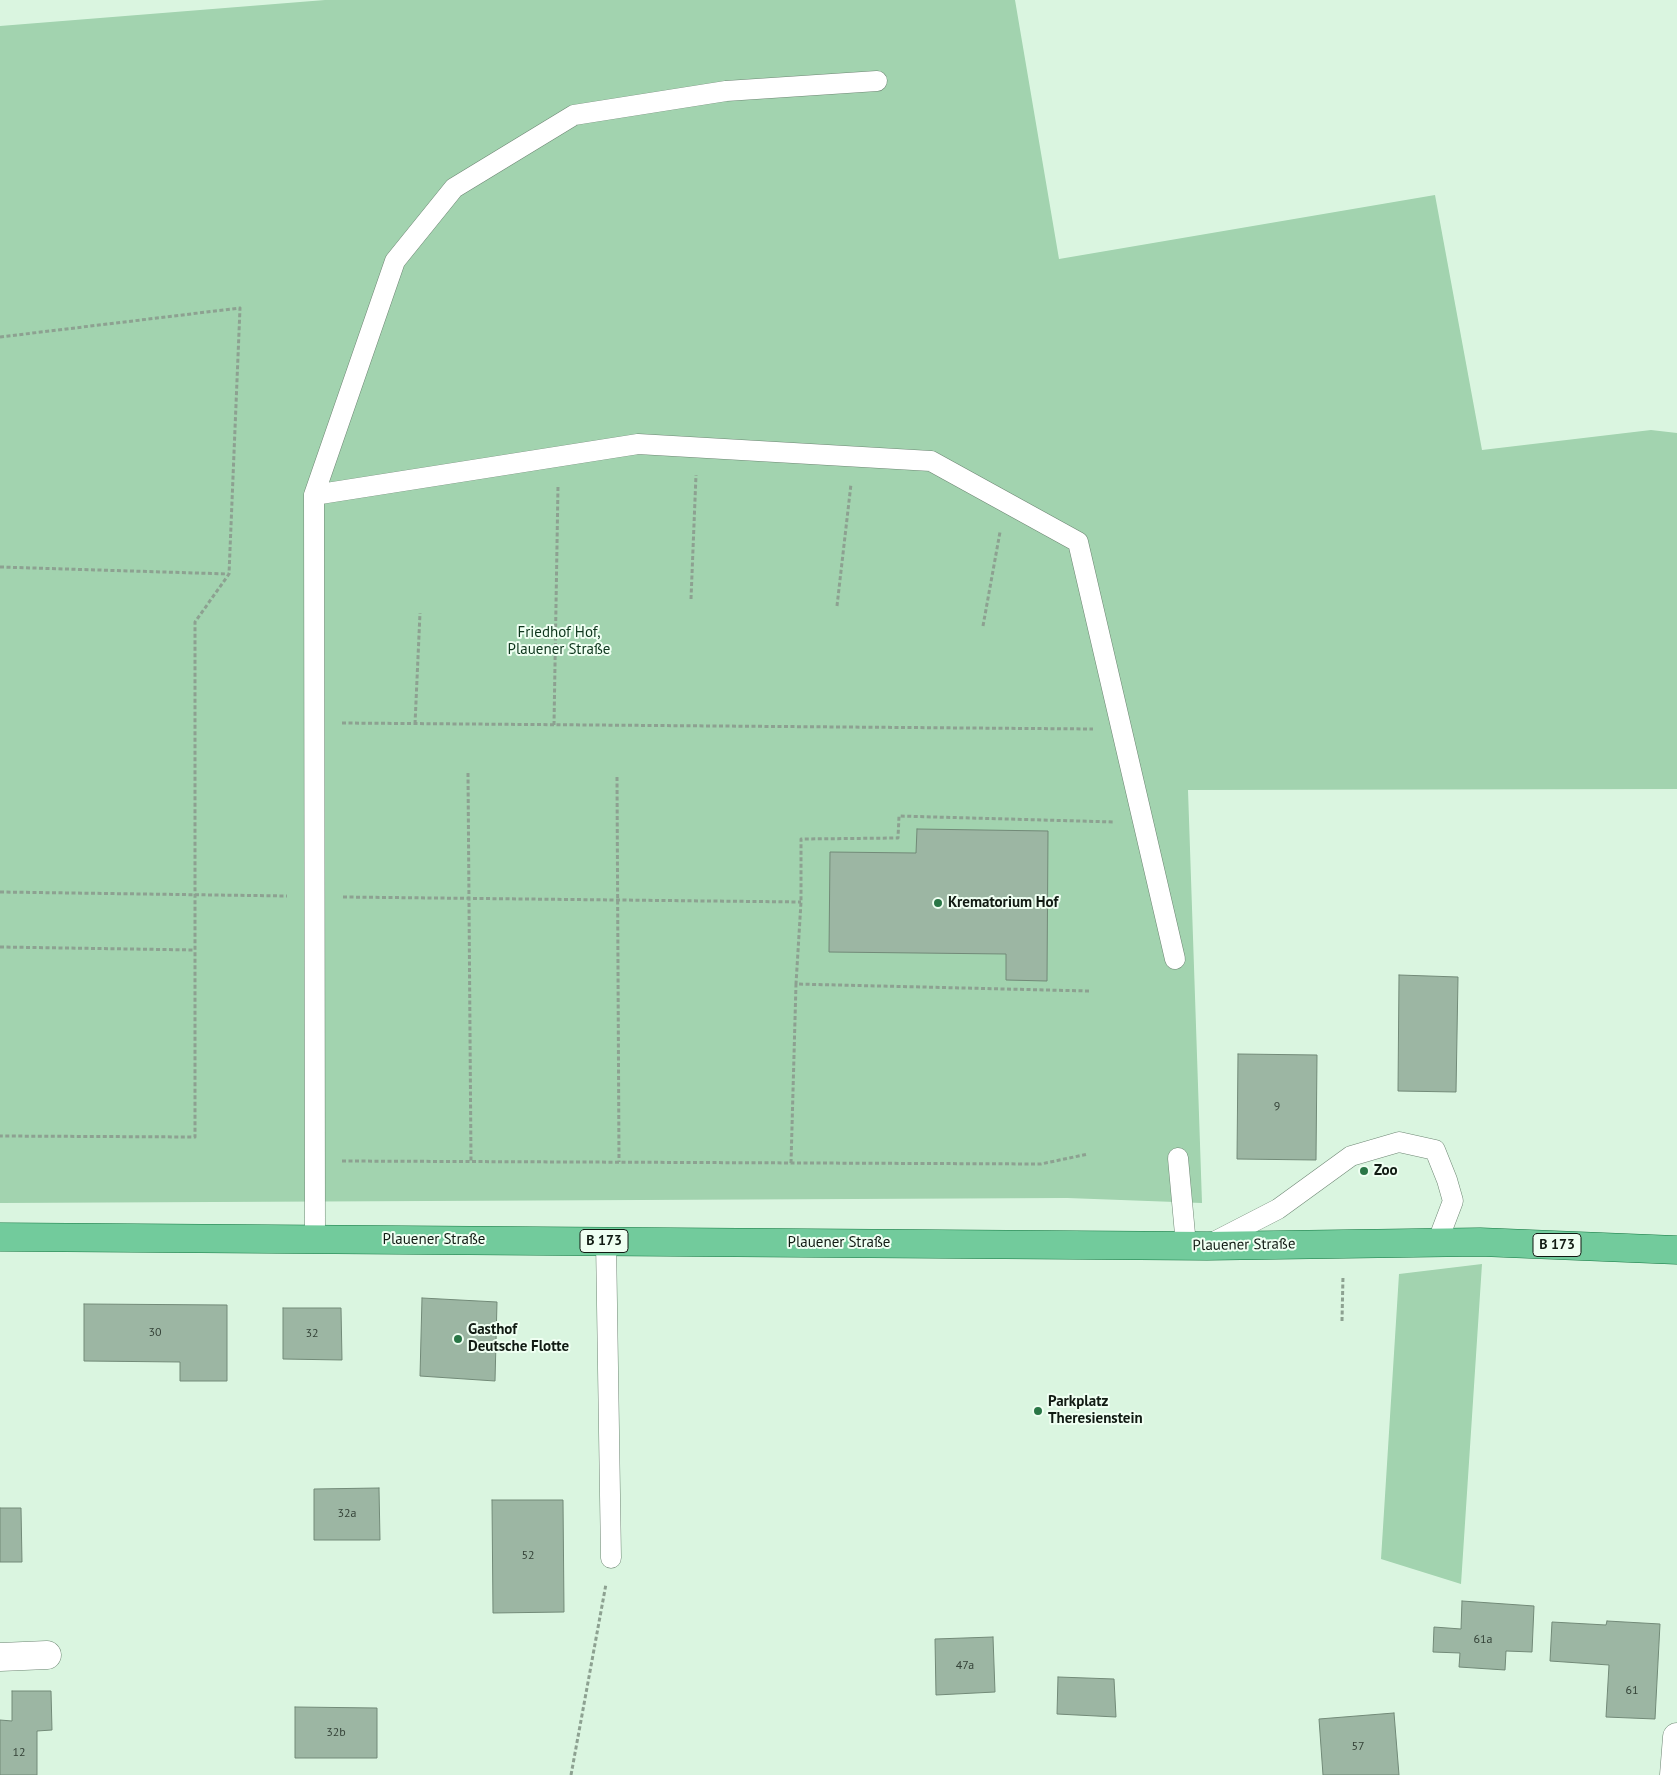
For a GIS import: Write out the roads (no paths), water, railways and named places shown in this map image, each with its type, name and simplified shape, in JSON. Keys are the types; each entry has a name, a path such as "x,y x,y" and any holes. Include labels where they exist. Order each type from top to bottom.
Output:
{"main road":[{"name":"Plauener Straße","path":"0,1237 1196,1246 1480,1242 1677,1250"}],"street":[{"path":"0,1657 47,1655"},
{"path":"1674,1775 1677,1738"}],"lane":[{"path":"315,1239 314,495 394,261 454,188 574,115 726,91 877,81"},
{"path":"314,495 638,444 931,461 1078,542 1174,958"},
{"path":"1178,1158 1196,1246 1278,1209 1351,1156 1399,1142 1435,1150 1447,1180 1452,1201 1437,1243"},
{"path":"606,1241 611,1558"}],"place":[{"name":"Krematorium Hof","path":"938,903"},
{"name":"Zoo","path":"1364,1171"},
{"name":"Gasthof Deutsche Flotte","path":"458,1339"},
{"name":"Parkplatz Theresienstein","path":"1038,1411"}],"park label":[{"name":"Friedhof Hof, Plauener Straße","path":"559,642"}]}
